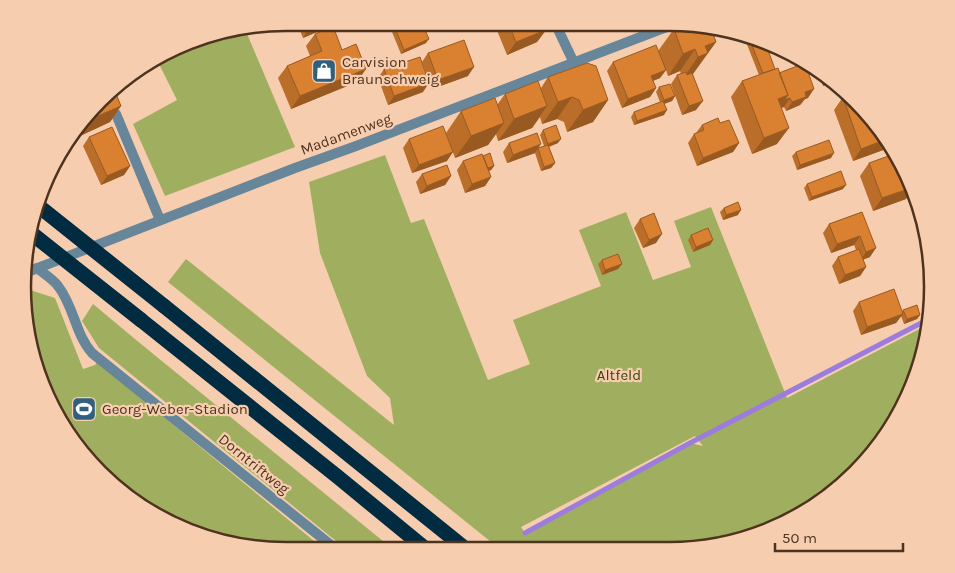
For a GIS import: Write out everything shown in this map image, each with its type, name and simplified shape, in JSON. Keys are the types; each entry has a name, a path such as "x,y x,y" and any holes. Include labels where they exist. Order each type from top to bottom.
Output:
{"highway":[{"path":"43,210 457,542"},
{"path":"36,237 417,542"}],"street":[{"path":"559,31 574,63"},
{"name":"Madamenweg","path":"32,270 656,31"},
{"path":"116,114 160,220"},
{"name":"Dorntriftweg","path":"37,268 57,284 65,297 86,345 92,353 327,542"}],"green space":[{"path":"247,34 295,147 165,196 133,124 177,100 159,65 204,45"},
{"name":"Altfeld","path":"385,155 411,223 424,219 488,380 530,364 513,320 601,286 579,230 626,212 653,280 691,267 674,221 711,207 787,398 920,328 910,369 890,414 881,428 849,467 824,489 796,508 751,528 702,540 668,542 491,542 168,282 186,259 394,425 390,398 367,376 320,253 309,182","holes":["695,436 703,446 690,443 525,533 521,527"]},
{"path":"31,290 55,298 83,369 95,365 97,362 315,542 253,540 204,528 159,508 118,478 95,455 74,428 51,384 36,336"},
{"path":"93,304 384,542 337,542 99,348 82,321"}],"building":[{"path":"322,31 335,31 342,50 356,44 366,69 300,96 287,66 322,51 315,34"},
{"path":"396,31 426,31 429,39 404,50"},
{"path":"511,31 544,31 516,42"},
{"path":"675,31 714,35 716,42 705,46 708,53 698,57 695,49 683,54"},
{"path":"464,40 474,67 438,80 428,53"},
{"path":"656,45 666,70 651,76 656,88 628,99 613,62"},
{"path":"752,45 769,52 775,69 763,73"},
{"path":"420,57 429,83 394,96 384,69"},
{"path":"587,63 596,66 608,100 583,110 579,100 572,97 558,102 548,77"},
{"path":"797,66 808,73 814,89 805,92 806,97 792,102 790,98 784,100 788,95 779,73"},
{"path":"778,68 788,95 778,99 789,128 764,138 742,81"},
{"path":"686,72 687,75 692,73 703,101 689,106 677,75"},
{"path":"538,81 547,106 514,119 505,94"},
{"path":"670,84 675,96 664,100 659,87"},
{"path":"117,96 121,106 96,117"},
{"path":"495,98 504,123 471,136 461,111"},
{"path":"663,101 667,110 637,121 634,112"},
{"path":"845,102 879,142 861,149"},
{"path":"718,118 720,123 729,120 739,143 703,158 694,134 704,130 702,125"},
{"path":"556,125 561,139 548,144 543,130"},
{"path":"443,126 453,152 419,165 409,139"},
{"path":"112,127 130,166 107,176 89,137"},
{"path":"537,133 541,144 513,155 509,143"},
{"path":"829,140 834,153 800,165 796,152"},
{"path":"548,145 555,163 544,167 538,148"},
{"path":"490,153 494,166 488,168 483,156"},
{"path":"482,154 491,177 472,184 463,161"},
{"path":"888,156 904,190 882,198 869,163"},
{"path":"447,165 451,176 427,186 422,174"},
{"path":"841,171 846,185 812,197 807,184"},
{"path":"738,202 741,210 726,215 724,208"},
{"path":"862,212 876,248 866,252 860,236 837,244 829,224"},
{"path":"654,213 662,234 649,240 640,219"},
{"path":"708,228 713,240 696,247 691,235"},
{"path":"859,249 866,267 845,275 838,257"},
{"path":"618,254 622,264 605,270 602,260"},
{"path":"894,289 903,314 867,327 859,302"},
{"path":"917,305 920,315 907,319 903,310"}],"waterway":[{"path":"525,533 690,443 921,323"}],"place":[{"name":"Carvision Braunschweig","path":"324,71"},
{"name":"Georg-Weber-Stadion","path":"84,409"}]}
